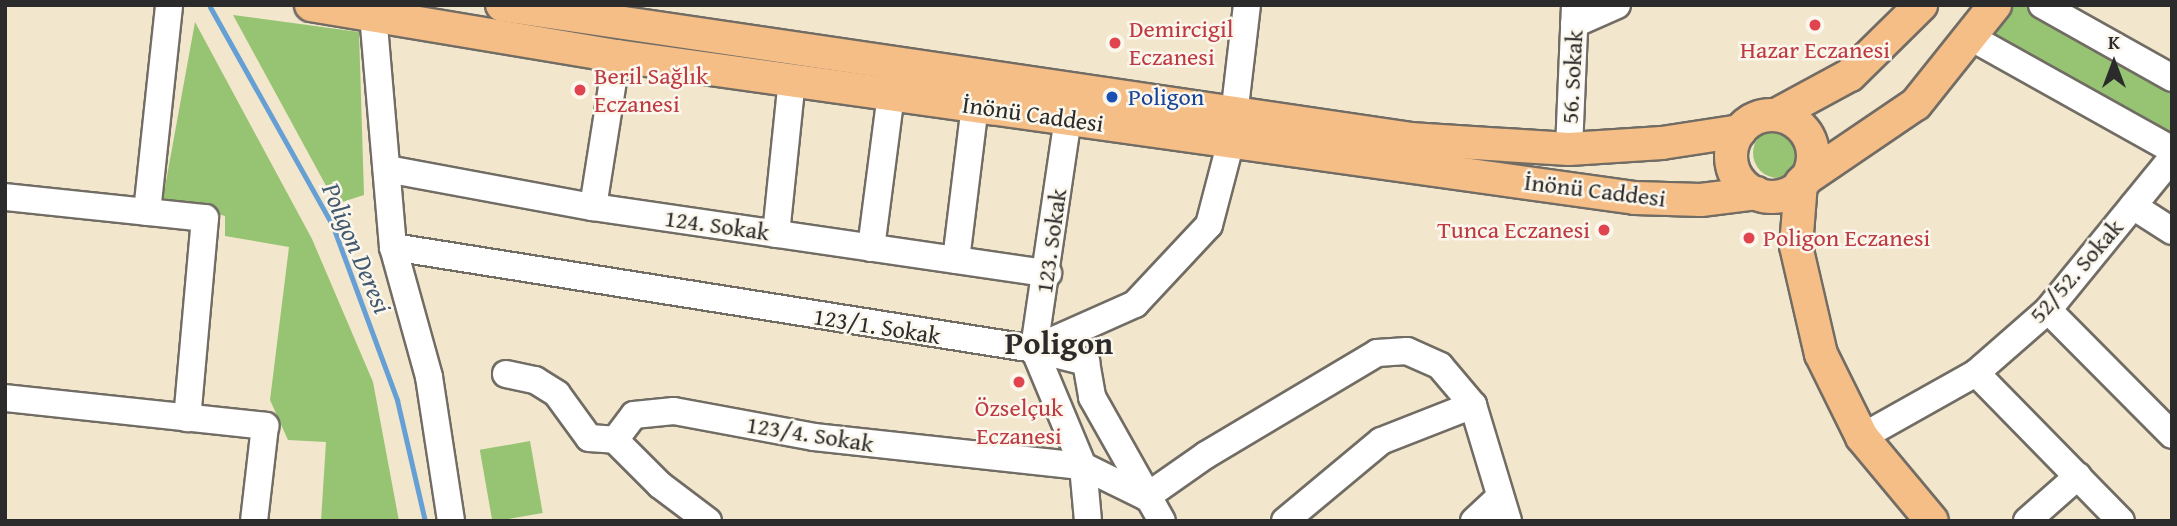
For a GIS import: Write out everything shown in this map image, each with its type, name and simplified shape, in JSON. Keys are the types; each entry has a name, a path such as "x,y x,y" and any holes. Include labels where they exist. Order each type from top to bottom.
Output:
{"main road":[{"name":"İnönü Caddesi","path":"311,5 617,56 1068,118 1569,149 1662,143 1740,131"},
{"name":"İnönü Caddesi","path":"502,5 1635,198 1701,200 1761,194"},
{"path":"1921,5 1850,75 1776,116 1754,119 1740,131 1731,151 1732,165 1745,187 1761,194 1783,195 1916,104 1972,38 1995,5"},
{"path":"1776,116 1794,121 1811,142 1813,155 1803,182 1796,246 1821,354 1862,438 1931,521"},
{"path":"1761,194 1796,246"}],"street":[{"path":"148,212 169,5"},
{"path":"1088,521 1083,466 1034,349 1135,304 1209,225 1233,129 1247,5"},
{"path":"1575,15 1617,5"},
{"path":"2042,5 2172,78"},
{"path":"373,14 393,247 429,377 451,521"},
{"name":"56. Sokak","path":"1569,149 1575,15"},
{"path":"1972,38 2172,150"},
{"path":"593,207 617,56"},
{"path":"776,234 792,80"},
{"path":"871,248 891,94"},
{"path":"956,261 975,106"},
{"name":"123. Sokak","path":"1034,349 1048,273 1068,118"},
{"name":"52/52. Sokak","path":"1862,438 1976,373 2048,310 2172,158"},
{"name":"124. Sokak","path":"387,169 593,207 1048,273"},
{"path":"5,197 205,218 187,418"},
{"path":"2133,206 2172,231"},
{"name":"123/1. Sokak","path":"393,247 1034,349 1086,362 1091,397 1146,497"},
{"path":"2048,310 2172,435"},
{"path":"1162,521 1146,497 1206,455 1377,353 1407,351 1440,366 1473,405 1503,510 1474,521"},
{"path":"1976,373 2121,521"},
{"path":"506,374 535,380 557,394 589,438 615,440 660,485 708,521"},
{"path":"5,398 265,426 254,521"},
{"path":"1285,521 1381,441 1473,405"},
{"name":"123/4. Sokak","path":"615,440 634,415 674,411 814,438 1083,466 1146,497"},
{"path":"2027,521 2078,476"}],"green space":[{"path":"2013,5 2029,5 2172,86 2172,137 1994,35"},
{"path":"233,15 359,32 364,195 336,204"},
{"path":"195,22 312,239 373,382 399,521 321,521 326,442 288,440 270,400 289,247 225,236 225,216 163,198"},
{"path":"1768,129 1788,129 1802,143 1802,163 1788,177 1768,177 1754,163 1754,143"},
{"path":"530,441 543,513 492,521 480,450"}],"waterway":[{"name":"Poligon Deresi","path":"210,7 332,224 397,400 425,521"}],"place":[{"name":"Hazar Eczanesi","path":"1815,25"},
{"name":"Demircigil Eczanesi","path":"1115,43"},
{"name":"Beril Sağlık Eczanesi","path":"580,90"},
{"name":"Poligon","path":"1112,97"},
{"name":"Tunca Eczanesi","path":"1604,230"},
{"name":"Poligon Eczanesi","path":"1749,238"},
{"name":"Özselçuk Eczanesi","path":"1019,382"}],"district":[{"name":"Poligon","path":"1059,343"}]}
